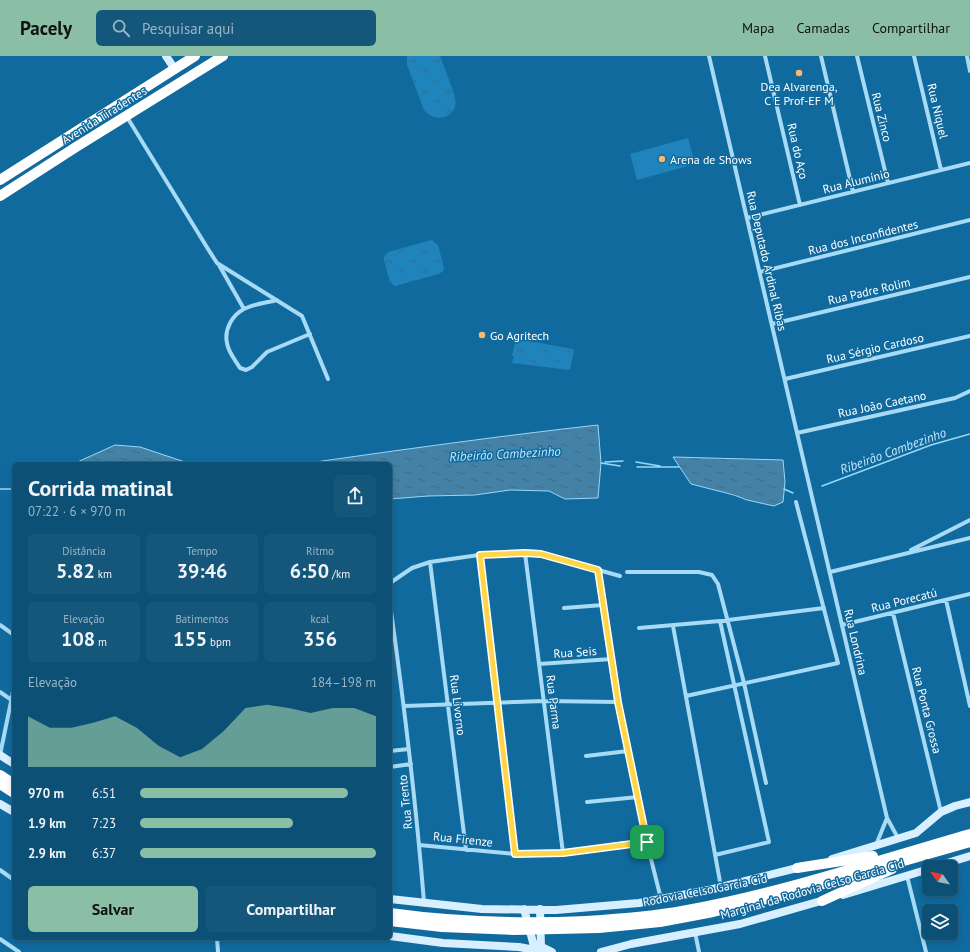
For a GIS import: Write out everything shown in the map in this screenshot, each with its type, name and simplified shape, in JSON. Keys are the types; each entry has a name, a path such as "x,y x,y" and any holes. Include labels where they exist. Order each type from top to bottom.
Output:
{"highway":[{"name":"Avenida Tiradentes","path":"0,180 194,56"},
{"name":"Avenida Tiradentes","path":"0,196 223,56"},
{"path":"0,775 12,783"},
{"path":"0,784 12,792"},
{"name":"Rodovia Celso Garcia Cid","path":"392,921 442,927 557,926 599,928 660,922 713,912 792,893 970,834"},
{"name":"Rodovia Celso Garcia Cid","path":"919,852 970,842"},
{"path":"797,868 919,852"},
{"path":"822,901 919,852"},
{"name":"Rodovia Celso Garcia Cid","path":"392,913 514,926"}],"street":[{"path":"166,56 174,68"},
{"name":"Rua Deputado Ardinal Ribas","path":"709,56 806,470"},
{"name":"Rua do Aço","path":"765,56 800,205"},
{"path":"821,56 853,192"},
{"name":"Rua Zinco","path":"857,56 888,183"},
{"name":"Rua Niquel","path":"914,56 941,170"},
{"path":"966,56 970,71"},
{"path":"127,116 218,263 244,309"},
{"name":"Rua Alumínio","path":"747,218 970,163"},
{"name":"Rua dos Inconfidentes","path":"760,272 970,220"},
{"path":"218,263 302,316 328,379"},
{"name":"Rua Padre Rolim","path":"772,324 970,277"},
{"path":"277,300 244,309 235,316 229,325 227,344 240,368 246,370 252,367 267,352 310,334"},
{"name":"Rua Sérgio Cardoso","path":"785,379 970,336"},
{"name":"Rua João Caetano","path":"797,433 955,398 970,391"},
{"name":"Rua Londrina","path":"806,470 888,818 899,838"},
{"path":"686,696 838,663 796,502"},
{"path":"904,554 970,520"},
{"path":"830,572 970,538"},
{"path":"392,581 412,568 430,562 480,555 525,553 541,554 620,576"},
{"name":"Rua Parma","path":"525,553 563,853"},
{"path":"480,555 515,854"},
{"name":"Rua Livorno","path":"430,562 466,850"},
{"path":"598,570 618,702 647,842 661,900"},
{"path":"627,572 699,572 712,575 718,584 744,683 766,783"},
{"name":"Rua Porecatú","path":"842,625 970,594"},
{"path":"946,600 970,706"},
{"path":"564,608 603,605"},
{"path":"639,628 720,621 824,608"},
{"name":"Rua Ponta Grossa","path":"893,613 942,812"},
{"name":"Rua Trento","path":"392,619 411,764 424,902"},
{"path":"715,855 769,842 720,621"},
{"path":"0,625 12,634"},
{"path":"673,626 721,887"},
{"name":"Rua Seis","path":"539,664 612,659"},
{"path":"0,692 12,699"},
{"path":"404,706 544,701 618,702"},
{"path":"12,704 0,755 12,763"},
{"path":"392,751 409,749"},
{"path":"586,756 628,751"},
{"path":"392,767 411,764"},
{"path":"588,802 638,797"},
{"name":"Marginal da Rodovia Celso Garcia Cid","path":"392,899 482,909 556,910 661,900 797,868 916,833 942,812 955,806 970,802"},
{"path":"0,804 12,811"},
{"path":"875,846 888,818"},
{"name":"Rua Firenze","path":"419,845 515,854 563,853 647,842"},
{"path":"957,860 970,856"},
{"path":"0,870 12,879"},
{"name":"Marginal da Rodovia Celso Garcia Cid","path":"601,952 631,944 740,924 922,871"},
{"path":"907,875 926,952"},
{"path":"524,909 536,950"},
{"path":"536,950 540,909"},
{"path":"695,932 700,952"},
{"path":"392,936 443,943 519,947 536,950 547,948 552,952"},
{"path":"0,939 19,952"},
{"path":"217,940 218,952"}],"green space":[{"path":"407,56 440,56 455,96 456,101 454,111 441,118 430,115 424,110 407,65"},
{"name":"Arena de Shows","path":"688,138 695,164 637,180 630,154"},
{"path":"432,240 438,245 444,268 443,271 439,274 395,286 390,282 384,260 384,257 388,252"},
{"path":"518,339 573,349 570,370 512,363 515,342"}],"water":[{"path":"598,425 601,463 598,498 565,499 549,491 510,490 475,495 392,499 392,462 315,462 487,438"},
{"path":"115,445 140,447 185,462 77,462"},
{"path":"673,457 783,460 785,482 783,502 774,506 691,484"}],"waterway":[{"name":"Ribeirão Cambezinho","path":"822,486 931,445 970,434"},
{"name":"Ribeirão Cambezinho","path":"605,462 623,461"},
{"name":"Ribeirão Cambezinho","path":"636,462 660,466"},
{"name":"Ribeirão Cambezinho","path":"601,463 620,466"},
{"name":"Ribeirão Cambezinho","path":"637,467 679,467"},
{"name":"Ribeirão Cambezinho","path":"0,489 12,489"},
{"name":"Ribeirão Cambezinho","path":"784,489 793,493"}],"place":[{"name":"Dea Alvarenga, C E Prof-EF M","path":"799,73"},
{"name":"Arena de Shows","path":"662,159"},
{"name":"Go Agritech","path":"482,335"}],"route":[{"path":"525,553 541,554 598,570 618,702 647,842 563,853 515,854 480,555 525,553"}]}
